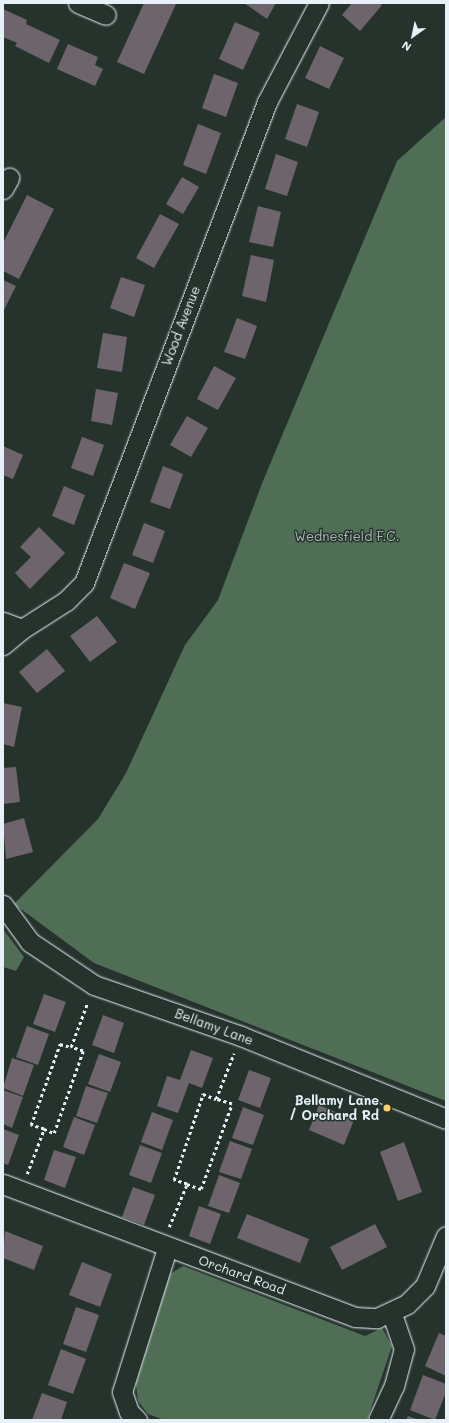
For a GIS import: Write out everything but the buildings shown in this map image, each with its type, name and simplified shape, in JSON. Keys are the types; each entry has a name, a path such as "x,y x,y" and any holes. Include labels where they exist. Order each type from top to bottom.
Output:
{"street":[{"path":"78,3 106,16"},
{"name":"Wood Avenue","path":"3,645 22,628 66,602 84,583 267,102 319,3"},
{"path":"3,622 22,628"},
{"name":"Bellamy Lane","path":"3,906 30,942 94,985 241,1036 446,1119"},
{"name":"Orchard Road","path":"3,1184 164,1247 355,1317 378,1318 407,1304 425,1286 446,1236"},
{"path":"137,1420 129,1412 122,1392 164,1247"},
{"path":"378,1420 394,1386 404,1349 391,1312"}],"path":[{"path":"71,1048 94,985"},
{"path":"216,1098 241,1036"},
{"path":"60,1044 71,1048 83,1051 54,1133 31,1125 60,1044"},
{"path":"203,1094 232,1104 200,1189 187,1184 174,1180 203,1094"},
{"path":"21,1191 44,1129"},
{"path":"164,1247 187,1184"}],"green space":[{"name":"Wednesfield F.C.","path":"446,117 446,1101 94,963 14,904 98,819 126,773 185,645 218,600 263,481 397,161"},
{"path":"3,929 24,957 16,971 3,967"},
{"path":"183,1266 365,1336 382,1328 392,1346 367,1420 164,1420 148,1414 138,1401 136,1384 170,1274"}],"place":[{"name":"Bellamy Lane / Orchard Rd","path":"387,1108"}]}
